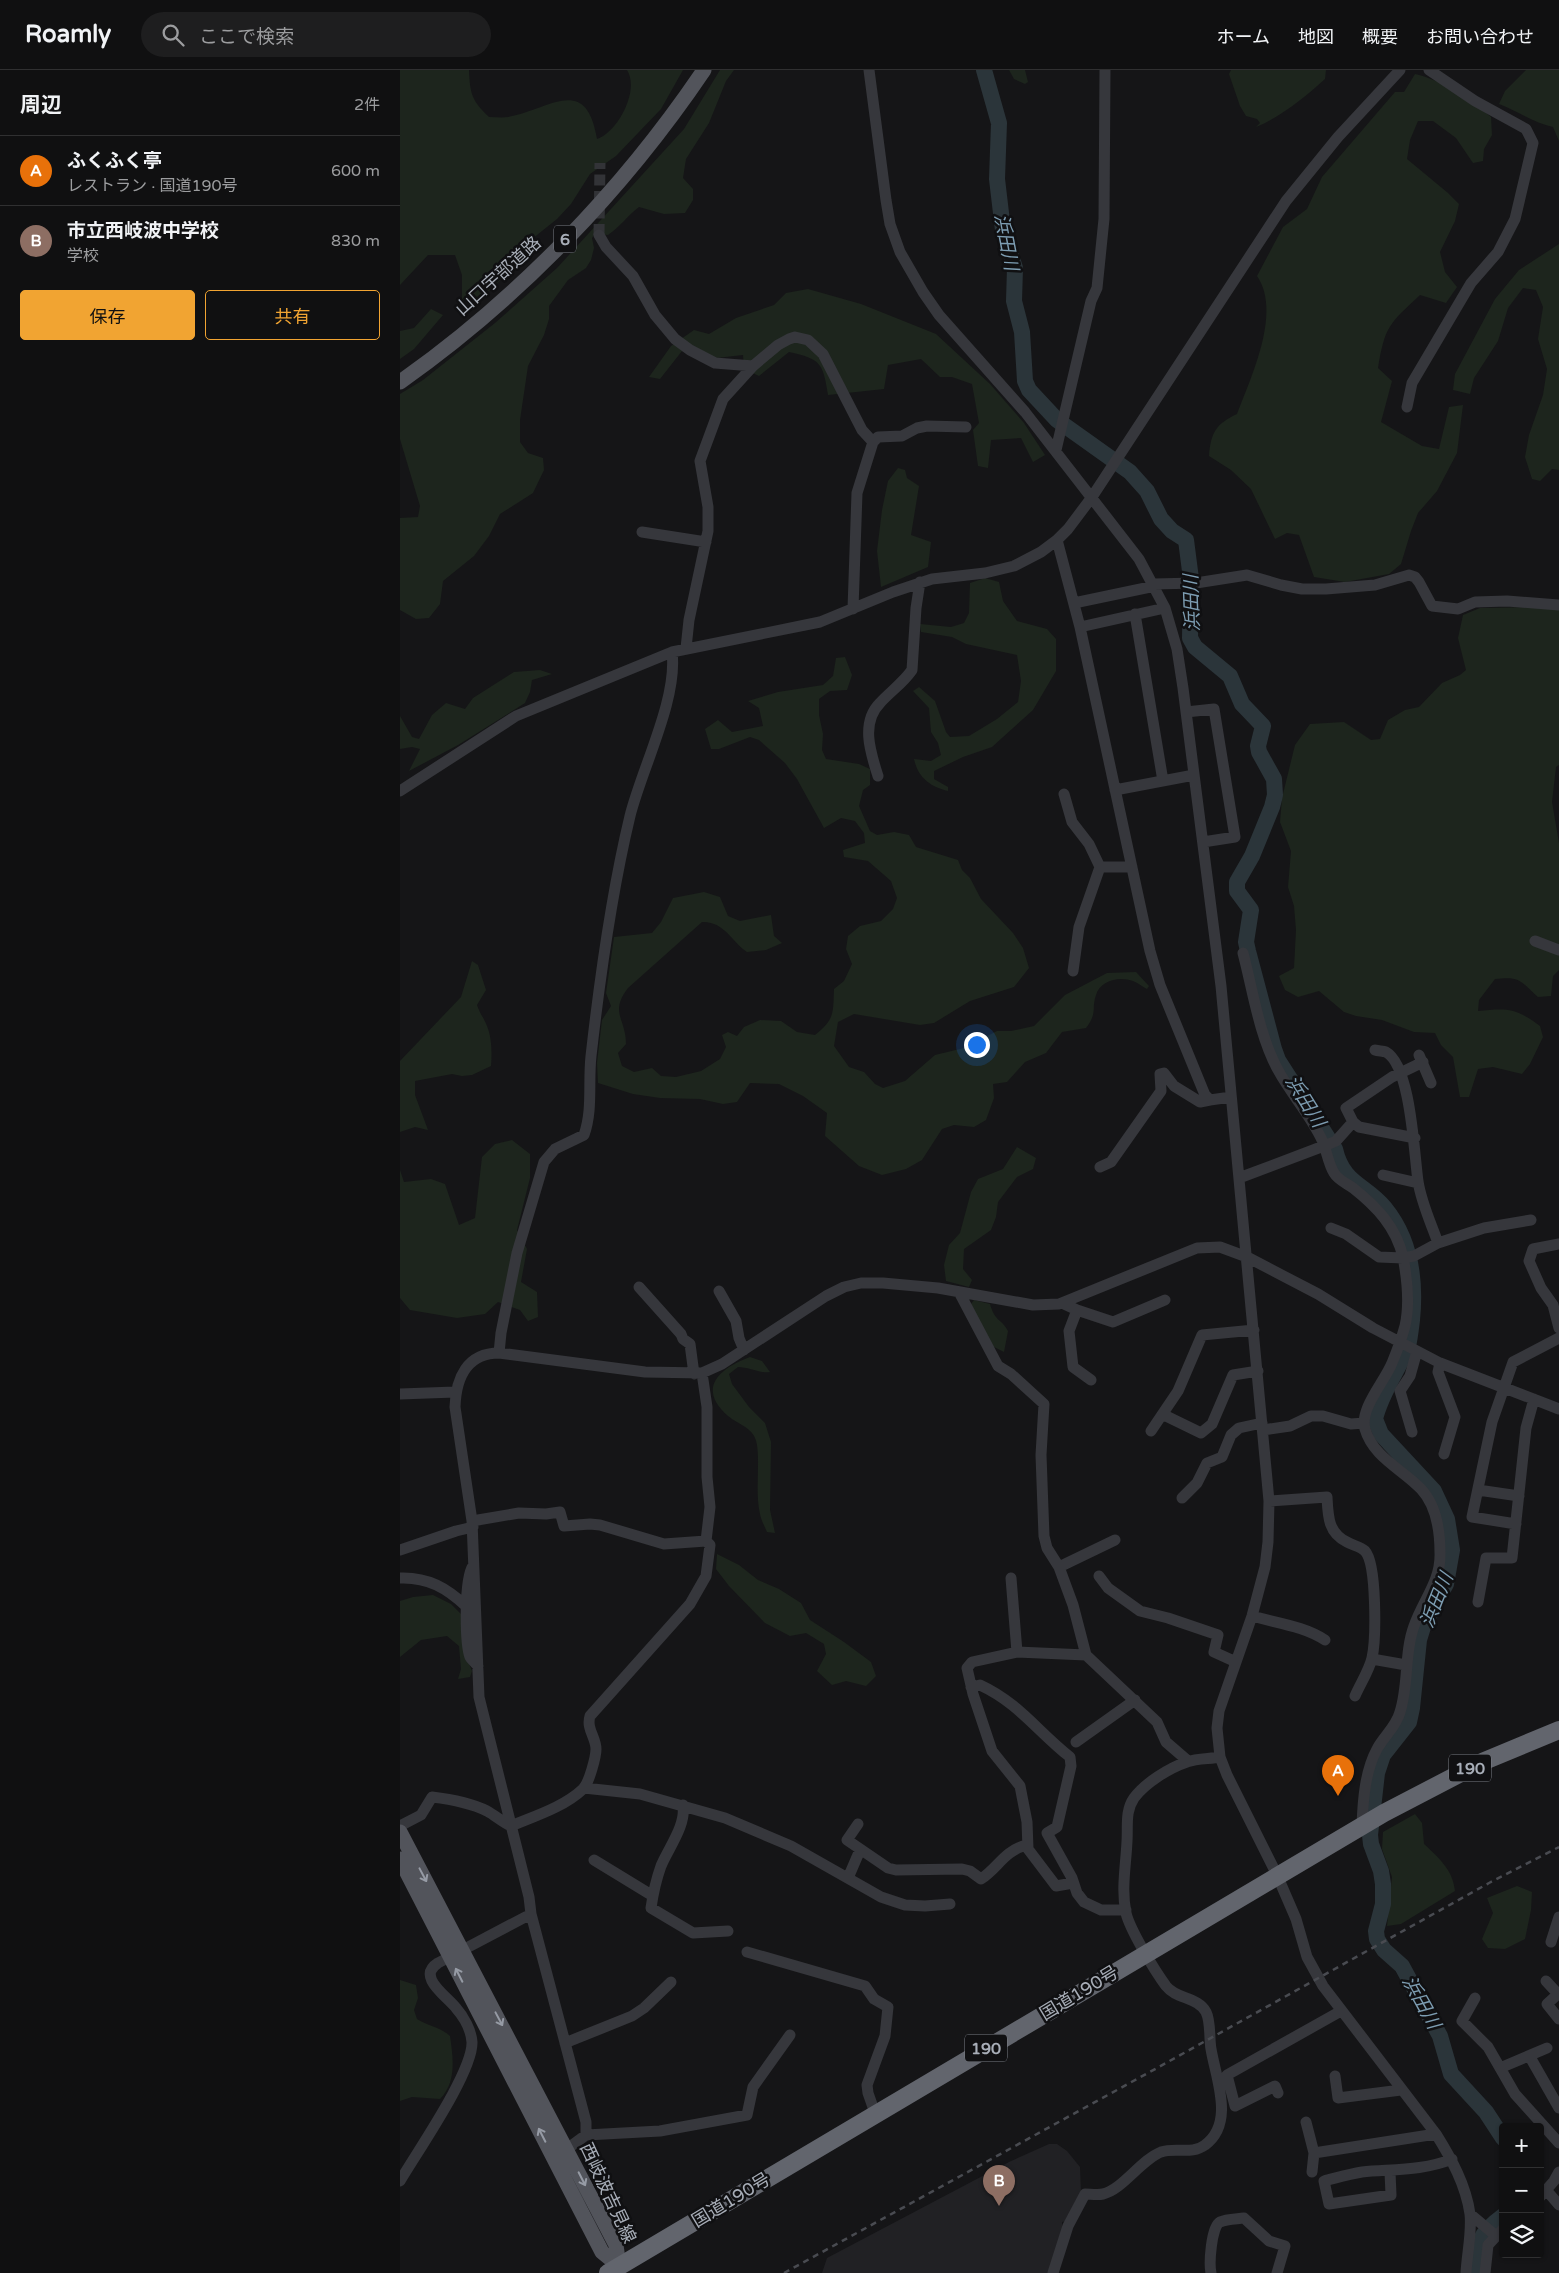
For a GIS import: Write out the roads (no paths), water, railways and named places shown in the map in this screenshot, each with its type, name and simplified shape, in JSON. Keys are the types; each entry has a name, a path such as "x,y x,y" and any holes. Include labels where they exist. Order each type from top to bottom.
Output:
{"highway":[{"name":"国道190号","path":"616,2271 876,2113 1364,1824 1482,1762 1559,1730"}],"main road":[{"name":"山口宇部道路","path":"400,382 486,314 542,263 582,222 657,135 704,70"},
{"name":"西岐波吉見線","path":"400,1832 456,1953 602,2252 616,2271"},
{"name":"西岐波吉見線","path":"400,1859 456,1953 567,2149 616,2245 616,2271"}],"street":[{"path":"869,70 890,224 900,252 939,315 1004,387 1056,450 1139,559 1155,585 1165,608 1177,649 1221,986 1269,1501 1265,1567 1252,1616 1219,1711 1217,1728 1220,1757 1227,1775 1277,1875 1296,1919 1307,1957 1323,1986 1436,2134 1452,2159 1470,2214 1466,2273"},
{"path":"1056,450 1091,301 1096,288 1104,219 1105,70"},
{"path":"400,791 516,716 672,652 802,626 853,609 920,582 948,576 1001,570 1028,559 1057,540 1068,529 1092,497 1286,201 1338,137 1400,70"},
{"path":"1407,407 1412,383 1471,283 1498,252 1515,219 1533,143 1526,129 1475,101 1429,70"},
{"path":"599,235 606,246 633,276 655,315 675,338 690,350 715,363 753,366"},
{"path":"686,648 689,620 706,542 708,507 700,461 723,399 753,366 778,345 789,339 808,340 823,354 862,430 873,442"},
{"path":"853,609 857,493 873,442 878,437 902,436 926,426 966,427"},
{"path":"642,532 706,542"},
{"path":"1057,540 1080,627 1132,867 1160,984 1204,1096 1210,1100"},
{"path":"1074,603 1155,585 1192,583 1247,575 1302,589 1375,585 1409,575 1415,577 1419,582 1432,606 1458,609 1475,602 1507,601 1559,605"},
{"path":"878,776 869,746 869,731 873,713 878,704 912,670 916,608 920,582"},
{"path":"1080,627 1165,608"},
{"path":"1135,614 1163,781"},
{"path":"499,1353 501,1333 517,1253 544,1162 555,1149 584,1135 589,1122 591,1058 610,908 630,815 670,692 674,668 672,652"},
{"path":"1186,712 1214,709 1235,837 1203,842"},
{"path":"1115,790 1194,775"},
{"path":"1064,794 1072,822 1089,844 1100,867 1079,927 1073,971"},
{"path":"1100,867 1132,867"},
{"path":"1534,941 1559,950"},
{"path":"1243,953 1271,1056 1330,1144 1334,1174 1371,1204 1391,1226 1408,1257 1405,1326 1392,1363 1365,1414 1364,1423 1366,1431 1380,1454 1423,1491 1432,1506 1439,1530 1440,1566 1435,1584 1418,1614 1412,1630 1403,1699 1397,1721 1377,1749 1368,1773 1362,1806 1364,1824"},
{"path":"1375,1050 1385,1052 1391,1057 1400,1074 1410,1108 1415,1138 1418,1183 1438,1244"},
{"path":"1415,1138 1359,1127 1353,1122 1346,1108 1400,1074 1421,1058 1431,1083"},
{"path":"1100,1167 1111,1162 1161,1091 1160,1074 1164,1073 1174,1086 1200,1102 1231,1097"},
{"path":"1239,1178 1330,1144 1353,1122"},
{"path":"1383,1175 1418,1183"},
{"path":"1331,1228 1346,1234 1379,1257 1408,1257 1484,1228 1530,1220"},
{"path":"1559,1244 1533,1249 1529,1260 1541,1288 1553,1305 1559,1328"},
{"path":"586,2135 586,2122 531,1914 529,1897 480,1697 473,1524 455,1407 455,1392 460,1378 467,1367 487,1353 499,1353 645,1372 698,1373 722,1364 826,1296 844,1287 861,1283 883,1283 959,1292 1033,1305 1062,1303 1196,1248 1220,1247 1247,1257 1318,1294 1440,1363 1559,1409"},
{"path":"584,1788 596,1753 596,1746 588,1723 590,1716 678,1618 695,1596 706,1576 709,1565 710,1545 706,1541 710,1507 707,1477 707,1407 690,1344 683,1340 681,1334 639,1287"},
{"path":"720,1291 736,1321 739,1338 744,1350"},
{"path":"959,1292 998,1366 1012,1374 1044,1404 1041,1455 1042,1524 1048,1548 1059,1567 1073,1605 1086,1655 1157,1722 1166,1742 1188,1761"},
{"path":"1062,1303 1113,1322 1165,1300"},
{"path":"1077,1310 1069,1331 1073,1367 1091,1380"},
{"path":"1151,1431 1164,1415 1178,1391 1202,1335 1254,1330"},
{"path":"1516,1524 1472,1516 1492,1422 1513,1362 1559,1338"},
{"path":"1412,1432 1400,1391 1410,1376 1416,1350"},
{"path":"1440,1363 1438,1372 1455,1417 1444,1454"},
{"path":"1164,1415 1202,1433 1212,1424 1233,1375 1258,1371"},
{"path":"400,1394 455,1392"},
{"path":"1478,1602 1486,1558 1512,1558 1526,1428 1534,1399"},
{"path":"1182,1498 1197,1483 1207,1463 1222,1457 1232,1435 1239,1428 1290,1426 1311,1416 1324,1416 1351,1424 1364,1423"},
{"path":"1478,1490 1519,1496"},
{"path":"1269,1501 1326,1497 1328,1522 1333,1532 1343,1540 1364,1550 1372,1569 1374,1591 1372,1659 1354,1696"},
{"path":"400,1550 473,1524 519,1513 546,1514 560,1512 564,1526 600,1525 664,1544 706,1541"},
{"path":"1059,1567 1115,1540"},
{"path":"475,1563 470,1570 466,1584 469,1650 471,1658 478,1667"},
{"path":"1099,1576 1108,1588 1140,1611 1168,1618 1218,1635 1214,1652 1236,1662"},
{"path":"400,1578 412,1578 435,1583 467,1607"},
{"path":"1011,1578 1016,1652"},
{"path":"1252,1616 1291,1628 1310,1631 1325,1640"},
{"path":"1073,1883 1056,1886 1026,1845 1027,1822 1020,1786 992,1751 967,1668 972,1662 1016,1652 1086,1655"},
{"path":"1372,1659 1406,1665"},
{"path":"971,1686 980,1684 1002,1696 1027,1716 1048,1740 1070,1757 1071,1766 1057,1827 1047,1833 1077,1893 1092,1907 1101,1910 1126,1910"},
{"path":"1076,1742 1135,1700"},
{"path":"1053,2273 1068,2226 1084,2194 1104,2194 1112,2190 1160,2153 1168,2150 1199,2149 1212,2139 1220,2122 1220,2091 1207,2015 1202,2006 1170,1991 1146,1954 1126,1910 1124,1885 1128,1809 1143,1788 1173,1768 1188,1761 1220,1757"},
{"path":"400,1826 421,1815 432,1797 449,1799 487,1811 500,1821 512,1826 546,1811 584,1788 640,1794 683,1806 762,1833 792,1846 881,1897 905,1905 950,1904"},
{"path":"683,1806 685,1816 662,1865 651,1908 693,1933 728,1931"},
{"path":"858,1824 847,1840 888,1868 896,1870 962,1869 970,1871 981,1879 1004,1856 1015,1848 1026,1845"},
{"path":"848,1878 860,1850"},
{"path":"594,1860 653,1896"},
{"path":"400,2181 457,2087 470,2054 472,2043 460,2012 433,1984 430,1977 434,1965 531,1914"},
{"path":"1552,1942 1559,1917"},
{"path":"747,1952 865,1986 874,1999 888,2007 885,2036 867,2085 876,2113"},
{"path":"1546,1981 1558,1994 1547,2004 1559,2019"},
{"path":"565,2043 632,2016 644,2008 671,1982"},
{"path":"1475,1998 1462,2021 1488,2048 1515,2094 1559,2143"},
{"path":"1278,2092 1275,2086 1235,2106 1227,2075 1342,2011"},
{"path":"567,2149 586,2135 660,2131 747,2115 753,2087 790,2035"},
{"path":"1500,2068 1530,2057 1547,2048"},
{"path":"1530,2057 1559,2108"},
{"path":"1335,2076 1338,2098 1401,2090"},
{"path":"1306,2122 1314,2153 1312,2172"},
{"path":"1314,2153 1436,2134"},
{"path":"1390,2172 1391,2195 1329,2204 1324,2181 1361,2172 1390,2172 1438,2165 1452,2159"},
{"path":"1544,2193 1557,2179"},
{"path":"1544,2195 1559,2205"},
{"path":"1470,2214 1492,2230 1488,2244 1485,2273"},
{"path":"1211,2273 1211,2252 1216,2225 1220,2222 1244,2218 1269,2241 1285,2246 1277,2273"}],"waterway":[{"name":"浜田川","path":"984,70 999,123 997,179 1003,230 1015,268 1014,301 1022,332 1025,381 1029,390 1057,420 1130,472 1147,491 1161,519 1172,531 1186,540 1191,579 1190,638 1195,647 1230,676 1242,704 1263,726 1258,746 1259,752 1274,779 1275,795 1272,807 1252,856 1237,882 1237,891 1251,910 1246,942 1274,1049 1278,1060 1335,1149 1343,1170 1377,1200 1394,1220 1401,1233 1410,1261 1413,1305 1409,1343 1385,1391 1375,1419 1381,1434 1434,1491 1447,1519 1452,1550 1446,1584 1423,1627 1419,1640 1409,1722 1383,1755 1377,1773 1370,1835 1371,1844 1381,1871 1383,1904 1376,1931 1377,1939 1384,1950 1402,1966 1440,2036 1451,2074 1486,2112 1499,2132"},
{"name":"浜田川","path":"1476,2273 1480,2240 1488,2228 1499,2219"}],"tunnel":[{"path":"599,235 600,163"}],"railway":[{"path":"784,2273 1489,1883 1559,1847"}],"place":[{"name":"ふくふく亭","path":"1338,1796"},
{"name":"市立西岐波中学校","path":"999,2206"}]}
